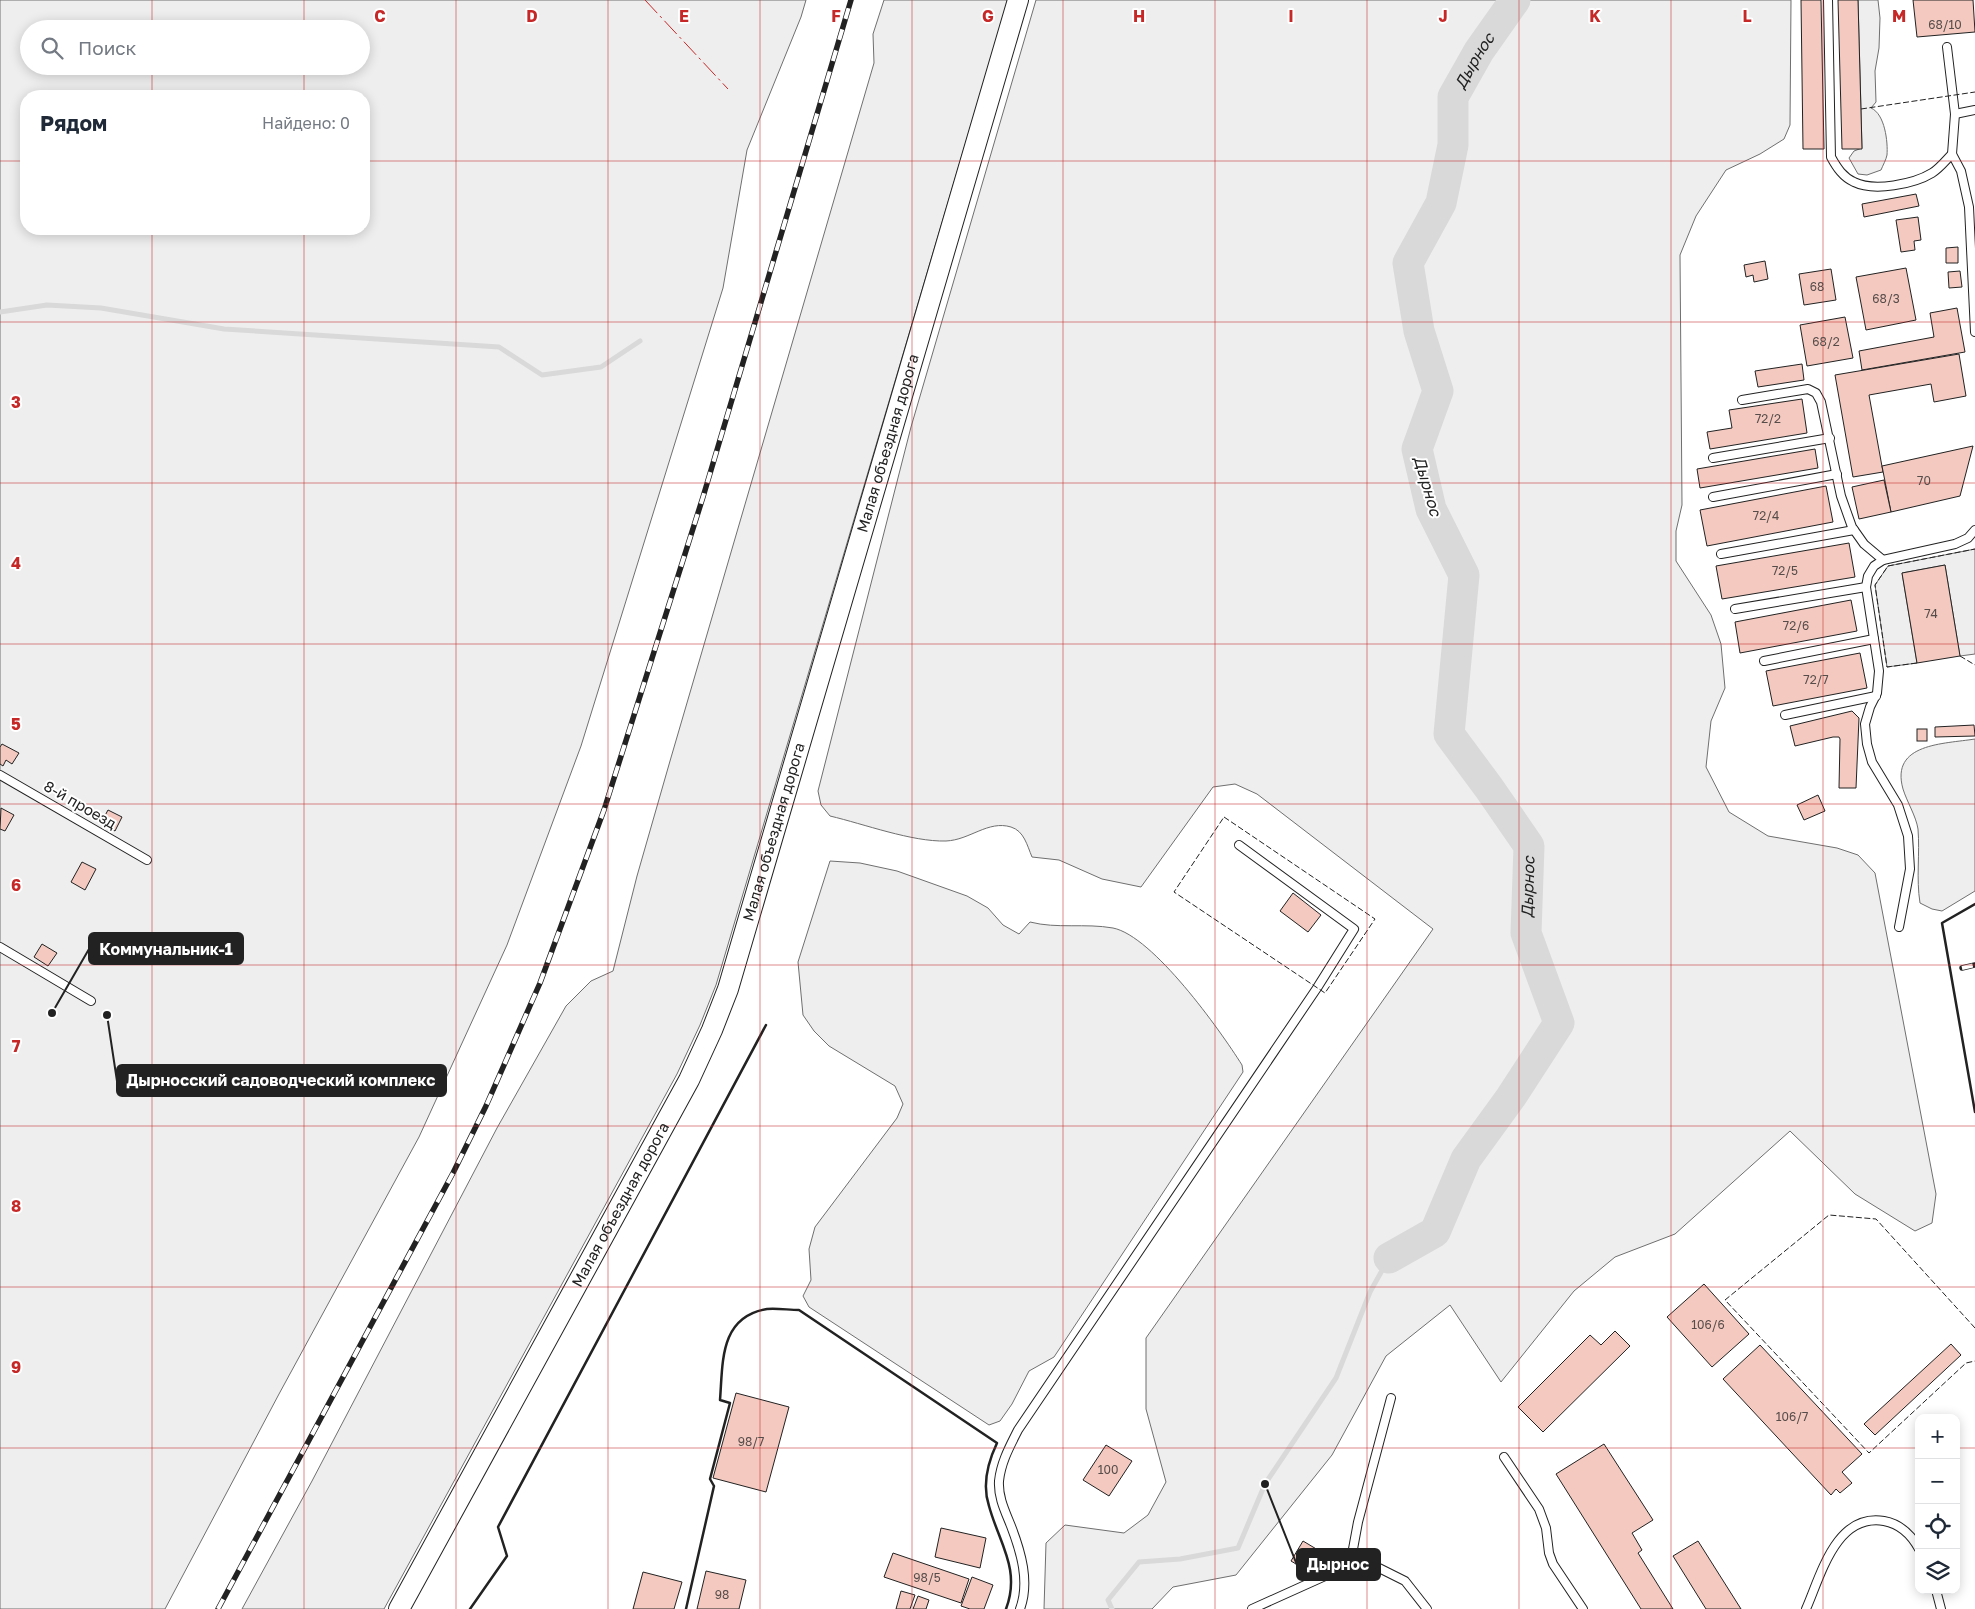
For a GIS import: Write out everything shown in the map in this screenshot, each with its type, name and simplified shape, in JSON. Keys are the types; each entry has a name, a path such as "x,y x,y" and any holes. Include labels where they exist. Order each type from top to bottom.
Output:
{"street":[{"name":"Малая объездная дорога","path":"399,1609 689,1080 716,1022 728,989 1018,0"}],"lane":[{"path":"1828,0 1830,157 1840,172 1854,183 1868,186 1895,185 1918,181 1934,172 1952,154"},
{"path":"1947,48 1955,114 1952,154 1961,171 1972,207 1975,332"},
{"path":"1955,114 1975,110"},
{"path":"1742,400 1808,389 1816,393 1821,402 1830,438 1841,496 1854,530 1864,544 1883,560"},
{"path":"1713,458 1830,438"},
{"path":"1713,497 1837,474"},
{"path":"1720,554 1854,530"},
{"path":"1899,927 1910,869 1908,836 1898,805 1872,762 1866,744 1865,724 1870,707 1876,696 1879,671 1866,587 1868,576 1874,566 1883,560 1955,544 1968,538 1975,530"},
{"path":"1736,609 1866,587"},
{"path":"1764,661 1874,639"},
{"path":"1785,714 1876,696"},
{"name":"8-й проезд","path":"0,775 147,860"},
{"path":"1020,1609 1025,1579 1021,1553 1001,1502 999,1482 1003,1460 1018,1430 1317,988 1354,929 1239,845"},
{"path":"0,947 91,1001"},
{"path":"1354,1566 1354,1549 1358,1522 1391,1398"},
{"path":"1504,1457 1539,1508 1546,1528 1548,1554 1583,1609"},
{"path":"1806,1609 1833,1549 1851,1528 1864,1522 1878,1520 1895,1523 1906,1531 1915,1543"},
{"path":"1252,1609 1334,1572 1354,1566 1377,1567 1405,1581 1427,1609"},
{"path":"1937,1594 1941,1609"}],"shaded area":[{"path":"0,0 806,0 801,17 747,150 723,288 581,746 507,945 419,1137 165,1609 0,1609"},
{"path":"884,0 1008,0 716,985 677,1074 384,1609 242,1609 312,1481 497,1128 566,1006 591,981 613,971 637,876 670,761 874,63 873,34"},
{"path":"1036,0 1791,0 1790,125 1784,139 1760,154 1726,170 1696,216 1680,255 1682,505 1676,531 1676,561 1711,615 1721,644 1725,688 1711,721 1706,767 1729,812 1768,836 1837,848 1858,855 1875,873 1936,1194 1932,1223 1915,1231 1855,1194 1790,1131 1675,1234 1615,1257 1574,1291 1501,1382 1450,1305 1386,1356 1332,1455 1236,1575 1173,1587 1152,1609 1044,1609 1046,1543 1065,1525 1124,1533 1148,1515 1166,1482 1146,1409 1146,1338 1433,929 1257,794 1235,784 1213,787 1141,887 1102,879 1059,860 1032,857 1022,835 1011,827 995,826 955,840 933,841 903,836 830,816 821,805 818,791 911,427"},
{"path":"1858,0 1878,0 1880,18 1879,48 1875,71 1876,102 1871,108 1880,116 1885,129 1887,143 1887,155 1881,170 1867,175 1858,174 1849,158 1854,151 1862,148"},
{"path":"1975,549 1975,654 1960,656 1945,565 1902,573 1917,663 1887,667 1875,585 1888,566"},
{"path":"1975,739 1975,891 1942,911 1932,909 1920,903 1918,829 1903,789 1901,774 1904,762 1912,754 1922,749 1949,742"},
{"path":"830,861 860,863 897,871 967,896 988,908 1003,925 1019,934 1030,922 1050,925 1113,928 1129,935 1147,948 1184,986 1242,1065 1243,1072 1054,1357 1029,1371 1012,1404 1000,1421 989,1425 809,1307 803,1296 811,1280 809,1249 815,1227 897,1118 903,1104 895,1086 829,1046 814,1031 803,1015 798,962"}],"building":[{"path":"1801,0 1821,0 1824,149 1803,149"},
{"path":"1838,0 1858,0 1862,149 1842,149"},
{"path":"1913,0 1973,0 1975,32 1917,37"},
{"path":"1916,194 1919,206 1864,217 1862,204"},
{"path":"1918,217 1921,240 1914,241 1915,250 1901,252 1896,220"},
{"path":"1958,247 1958,263 1946,263 1946,248"},
{"path":"1765,261 1768,279 1754,282 1753,275 1746,277 1744,265"},
{"path":"1906,268 1916,320 1866,330 1856,277"},
{"path":"1831,269 1836,300 1804,305 1799,274"},
{"path":"1960,271 1962,287 1949,288 1948,272"},
{"path":"1957,308 1965,352 1862,370 1859,351 1934,337 1930,313"},
{"path":"1845,317 1853,358 1807,366 1800,325"},
{"path":"1959,354 1966,396 1934,402 1931,384 1869,395 1883,472 1853,477 1835,375"},
{"path":"1802,364 1804,380 1758,387 1755,371"},
{"path":"1802,399 1807,433 1710,449 1707,432 1732,428 1729,410"},
{"path":"1973,446 1960,496 1891,512 1882,466"},
{"path":"1815,449 1818,468 1700,488 1697,469"},
{"path":"1884,480 1891,512 1859,519 1852,487"},
{"path":"1826,486 1833,522 1707,546 1700,510"},
{"path":"1849,543 1855,577 1722,599 1716,566"},
{"path":"1945,565 1960,656 1917,663 1902,573"},
{"path":"1851,600 1857,631 1740,653 1735,622"},
{"path":"1860,653 1867,688 1773,706 1766,671"},
{"path":"1852,711 1859,718 1856,788 1839,788 1839,737 1795,746 1790,726"},
{"path":"1974,725 1975,736 1935,737 1935,727"},
{"path":"1917,729 1927,729 1927,741 1917,741"},
{"path":"2,744 19,753 12,764 6,760 3,766 0,764 0,747"},
{"path":"1818,795 1825,811 1804,820 1797,805"},
{"path":"1,808 14,815 5,831 0,829"},
{"path":"108,810 122,817 115,831 101,823"},
{"path":"82,862 96,869 85,890 71,882"},
{"path":"1293,893 1321,915 1308,932 1280,911"},
{"path":"42,944 57,953 48,966 34,957"},
{"path":"1704,1284 1749,1334 1712,1367 1667,1317"},
{"path":"1615,1331 1630,1346 1543,1432 1518,1407 1590,1335 1601,1345"},
{"path":"1951,1344 1961,1355 1875,1435 1864,1424"},
{"path":"1760,1345 1862,1454 1842,1472 1852,1483 1840,1493 1836,1489 1831,1495 1723,1379"},
{"path":"736,1393 789,1407 766,1492 713,1478"},
{"path":"1604,1444 1653,1520 1632,1533 1642,1550 1638,1553 1673,1609 1641,1609 1556,1474"},
{"path":"1106,1445 1132,1461 1109,1496 1083,1480"},
{"path":"941,1528 986,1538 980,1568 935,1557"},
{"path":"1303,1541 1318,1550 1306,1570 1291,1561"},
{"path":"1698,1541 1741,1609 1706,1609 1673,1556"},
{"path":"893,1553 969,1579 961,1603 884,1577"},
{"path":"706,1571 746,1580 739,1609 697,1609"},
{"path":"643,1572 682,1582 674,1609 633,1609"},
{"path":"972,1577 993,1585 984,1609 970,1609 961,1606"},
{"path":"901,1591 915,1595 910,1609 896,1609"},
{"path":"918,1596 929,1600 926,1609 913,1609"}],"waterway":[{"name":"Дырнос","path":"1389,1258 1435,1232 1466,1159 1511,1097 1559,1023 1526,933 1529,846 1449,734 1464,575 1431,509 1417,449 1438,391 1419,331 1408,263 1441,203 1453,145 1453,97 1479,51 1515,0"},
{"path":"0,312 47,305 101,308 224,329 499,347 542,375 601,367 640,341"},
{"name":"Дырнос","path":"1112,1609 1108,1600 1139,1562 1180,1559 1238,1548 1265,1484 1336,1378 1370,1292 1389,1258"}],"railway":[{"path":"218,1609 453,1173 486,1106 540,983 604,810 703,497 851,0"},
{"path":"1962,968 1975,965"}],"fence":[{"path":"1861,109 1975,92"},
{"path":"1917,663 1887,667 1875,585 1888,566 1975,549"},
{"path":"1960,656 1975,665"},
{"path":"1224,817 1375,919 1325,993 1174,892 1224,817"},
{"path":"1975,1328 1876,1219 1829,1215 1725,1300 1869,1453 1966,1363 1975,1361"}],"wall":[{"path":"1975,904 1942,923 1975,1112"},
{"path":"470,1609 507,1556 498,1527 766,1025"},
{"path":"686,1609 714,1486 710,1479 730,1403 720,1400 722,1371 727,1344 732,1332 740,1321 751,1314 767,1309 799,1310 997,1443 987,1474 986,1490 989,1506 1010,1569 1010,1595 1006,1609"}],"power":[{"path":"645,0 728,89"}],"place":[{"name":"Коммунальник-1","path":"52,1013"},
{"name":"Дырносский садоводческий комплекс","path":"107,1015"},
{"name":"Дырнос","path":"1265,1484"}]}
